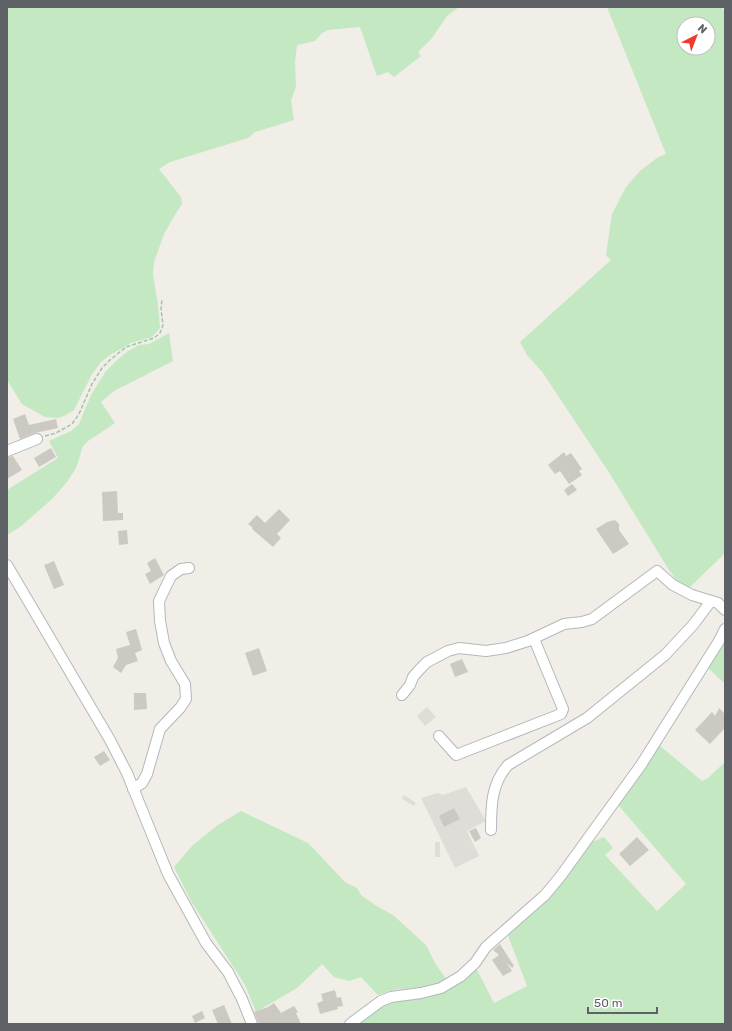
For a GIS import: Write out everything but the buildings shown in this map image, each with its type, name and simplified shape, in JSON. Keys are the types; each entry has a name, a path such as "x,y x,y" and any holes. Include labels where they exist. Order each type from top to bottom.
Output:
{"street":[{"path":"7,451 37,439"},
{"path":"7,565 110,740 127,773 168,874 206,942 228,972 242,999 252,1024"},
{"path":"133,789 142,783 147,774 160,729 180,708 186,699 185,684 171,661 164,643 160,621 159,601 171,576 181,569 189,568"},
{"path":"402,695 410,685 413,677 427,662 448,651 459,648 486,651 506,648 534,638 564,624 582,622 592,618 606,609 657,571 673,585 692,595 718,603 725,610"},
{"path":"491,830 491,804 501,772 508,765 587,718 665,655 693,625 711,601"},
{"path":"350,1024 381,1001 392,997 421,993 441,988 461,976 475,963 486,947 545,895 560,877 641,765 719,641 725,629"},
{"path":"438,736 456,756 561,714 563,709 534,638"}],"path":[{"path":"37,439 56,433 72,424 79,414 92,384 102,368 110,360 126,347 154,338 160,333 163,325 161,308 162,299"}],"shaded area":[{"path":"427,707 436,717 425,726 417,716"},
{"path":"466,787 486,821 467,831 479,856 455,868 421,798 438,793 443,795"},
{"path":"404,795 416,803 414,806 402,799"},
{"path":"435,842 440,842 440,857 435,857"}],"green space":[{"path":"7,7 459,7 447,16 432,38 418,52 421,56 394,77 388,72 377,76 360,27 328,30 322,33 315,41 297,45 295,62 296,87 291,101 294,120 255,132 248,138 170,162 159,169 181,197 182,204 164,234 154,262 153,275 160,328 152,337 131,343 101,362 92,374 74,410 58,418 45,417 22,404 7,380"},
{"path":"607,7 722,7 725,14 725,553 688,589 679,583 669,570 610,474 543,373 527,355 520,342 611,260 606,255 612,214 626,187 640,171 657,158 666,154"},
{"path":"169,333 173,361 114,391 101,402 115,423 83,446 76,468 67,482 52,499 20,527 7,535 7,490 58,458 49,441 71,431 79,424 91,395 106,371 116,361 128,351 139,345 149,344"},
{"path":"725,637 725,684 707,667"},
{"path":"659,745 702,781 708,778 725,762 725,1024 358,1024 365,1020 384,1003 416,997 475,966 494,1003 527,986 506,930 587,844 604,837 613,848 605,855 657,911 686,884 619,806 620,800"},
{"path":"241,811 308,843 345,882 357,888 361,895 375,905 393,915 426,945 435,963 446,979 429,986 396,990 378,995 361,977 349,981 334,977 322,964 297,988 256,1012 245,985 191,901 174,867 193,845 218,825"}]}
